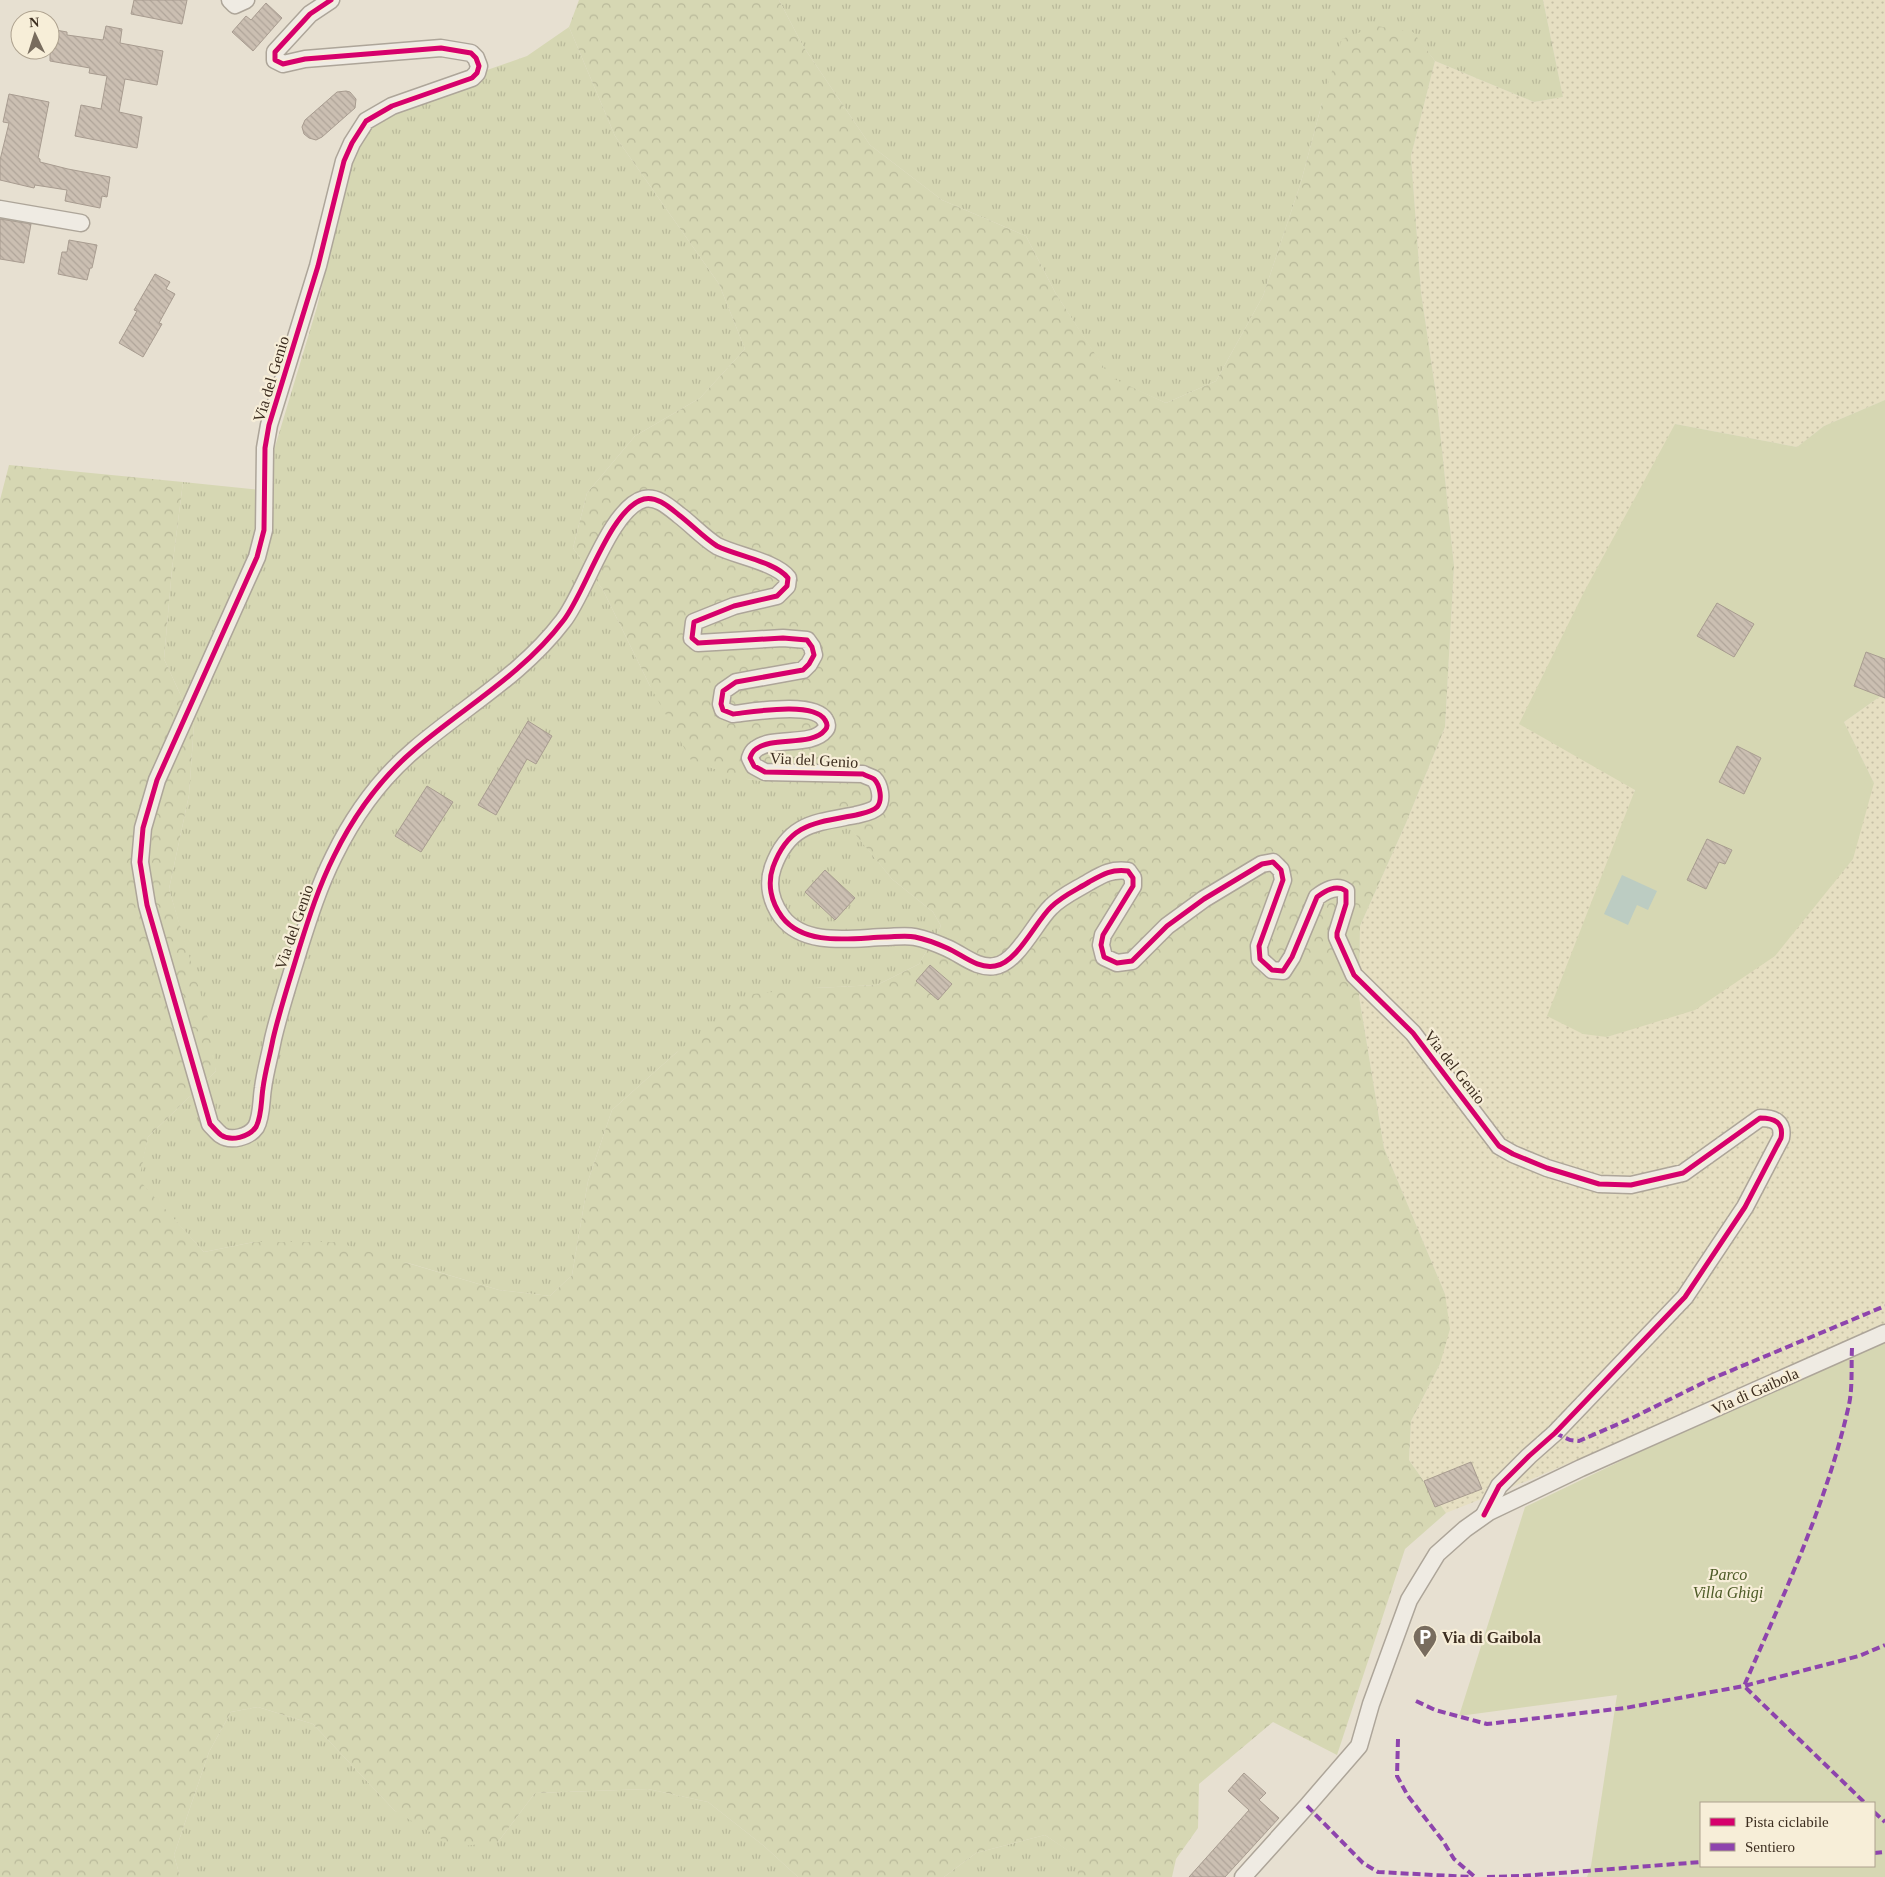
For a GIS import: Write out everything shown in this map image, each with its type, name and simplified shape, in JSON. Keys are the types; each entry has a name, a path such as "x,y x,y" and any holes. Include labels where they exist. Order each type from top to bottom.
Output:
{"street":[{"path":"230,0 235,5 246,0"},
{"name":"Via del Genio","path":"332,0 310,14 275,52 275,60 282,64 305,59 441,48 471,53 476,58 479,66 477,73 472,78 392,106 366,121 352,143 344,161 318,266 269,425 265,448 264,530 257,557 157,780 143,828 140,862 147,906 210,1124 221,1135 232,1138 247,1135 256,1126 280,1009 315,899 333,857 363,806 413,750 492,691 542,646 564,620 582,590 603,545 629,508 644,499 665,503 716,545 745,558 769,565 783,572 788,578 787,586 777,596 734,606 694,622 692,638 698,643 783,638 807,640 812,647 814,655 803,670 736,682 723,691 721,704 723,710 733,714 800,708 814,711 824,718 826,722 826,730 813,737 764,744 755,749 750,758 754,766 765,772 863,774 873,778 878,786 880,798 877,806 869,812 811,824 787,840 779,850 771,873 772,897 783,918 805,934 821,938 914,937 948,948 979,966 997,966 1010,959 1050,908 1066,895 1103,874 1116,870 1128,871 1133,878 1133,886 1103,935 1101,945 1104,957 1116,963 1132,961 1166,926 1204,899 1262,864 1273,862 1281,870 1283,880 1259,946 1260,959 1272,970 1283,971 1292,957 1317,897 1336,888 1342,888 1346,891 1346,904 1337,937 1354,975 1413,1033 1499,1146 1513,1154 1547,1168 1599,1184 1631,1185 1683,1173 1760,1118 1771,1118 1780,1123 1783,1131 1781,1138 1745,1207 1685,1297 1555,1433 1499,1486 1484,1515"},
{"path":"0,209 81,223"},
{"name":"Via di Gaibola","path":"1243,1877 1359,1746 1371,1704 1409,1600 1437,1554 1465,1529 1484,1515 1580,1468 1885,1333"}],"shaded area":[{"path":"1543,0 1885,0 1885,400 1824,426 1797,447 1675,424 1607,1037 1634,1028 1874,783 1844,722 1885,693 1885,1327 1532,1479 1446,1513 1409,1460 1411,1421 1440,1364 1445,1294 1384,1148 1359,996 1360,926 1406,823 1445,727 1454,566 1437,401 1421,292 1411,156 1435,61 1534,102 1563,97"},
{"path":"1622,875 1657,891 1648,910 1637,905 1628,925 1604,914"}],"green space":[{"path":"579,0 779,0 803,46 870,145 942,200 1026,236 1056,294 1110,377 1166,403 1216,381 1263,296 1301,182 1322,103 1342,39 1377,26 1413,32 1435,61 1411,156 1421,292 1437,401 1454,566 1445,727 1406,823 1360,926 1359,996 1384,1148 1445,1294 1450,1329 1440,1364 1411,1421 1409,1460 1446,1513 1405,1549 1337,1755 1273,1722 1199,1784 1198,1828 1176,1859 1172,1877 1078,1877 1077,1857 1045,1835 976,1853 944,1877 798,1877 764,1846 708,1802 648,1789 535,1793 498,1842 455,1847 395,1811 313,1724 258,1707 231,1712 209,1752 174,1855 180,1877 0,1877 0,500 9,465 183,482 172,569 164,659 194,724 189,795 169,889 210,1025 216,1071 148,1137 139,1180 204,1252 254,1242 336,1242 499,1290 550,1296 572,1275 588,1181 612,1110 677,1052 752,994 877,985 919,964 941,926 933,912 892,879 818,789 747,779 692,762 650,686 603,590 573,548 587,493 635,436 700,398 745,349 719,284 615,136 569,27"},
{"path":"779,0 1543,0 1563,97 1534,102 1435,61 1412,32 1322,103 1301,182 1263,296 1216,381 1166,403 1110,378 1056,294 1026,236 942,200 870,145 803,46"},
{"path":"569,27 615,136 719,284 745,349 700,398 635,436 587,493 573,548 603,590 650,686 747,779 818,788 892,879 933,912 941,926 919,964 877,985 815,988 677,1052 612,1110 588,1181 572,1275 550,1296 499,1290 408,1263 254,1242 204,1252 138,1180 148,1137 216,1071 187,951 169,889 189,795 194,724 164,659 172,569 183,482 262,490 317,307 358,133 427,91 527,56"},
{"path":"1885,400 1885,693 1844,722 1874,783 1853,859 1775,956 1695,1010 1607,1037 1583,1034 1547,1016 1635,790 1519,724 1584,592 1675,424 1797,447 1824,426"},
{"name":"Parco Villa Ghigi","path":"1885,1334 1885,1877 1587,1877 1591,1866 1617,1695 1459,1716 1525,1507"},
{"path":"258,1707 313,1724 395,1811 498,1842 535,1793 648,1789 708,1802 764,1846 798,1877 180,1877 174,1855 209,1752 231,1712"},
{"path":"1045,1835 1078,1857 1078,1877 944,1877 976,1853"}],"building":[{"path":"134,0 187,0 182,24 131,14"},
{"path":"266,3 282,18 253,51 232,32 246,16 251,20"},
{"path":"106,26 122,29 120,43 163,51 157,85 125,79 119,112 142,117 137,148 75,136 81,105 101,109 107,76 89,73 90,68 50,61 60,60 60,31 67,32 67,35 103,40"},
{"path":"337,92 350,92 356,99 355,108 322,137 316,140 304,134 302,127 305,120"},
{"path":"9,94 49,102 38,158 40,162 110,177 107,197 102,196 100,208 65,201 67,190 35,185 34,188 0,180 0,160 9,123 3,122"},
{"path":"0,219 31,224 24,263 0,259"},
{"path":"69,240 97,245 92,268 90,268 87,280 58,274 62,252 67,252"},
{"path":"155,274 170,282 166,289 175,294 159,323 162,324 143,357 119,343 137,311 134,310"},
{"path":"1717,603 1754,624 1734,657 1697,636"},
{"path":"1866,652 1885,659 1885,698 1854,686"},
{"path":"528,721 552,736 536,764 527,759 496,815 478,805"},
{"path":"1737,746 1761,758 1744,794 1719,782"},
{"path":"427,786 453,802 421,852 395,836"},
{"path":"1707,839 1732,850 1725,864 1719,862 1706,889 1687,880"},
{"path":"825,870 855,898 835,920 805,892"},
{"path":"930,965 952,984 938,1000 916,981"},
{"path":"1471,1462 1482,1489 1435,1507 1424,1481"},
{"path":"1244,1773 1266,1793 1259,1800 1279,1818 1225,1877 1189,1877 1249,1810 1228,1791"}],"marked path":[{"path":"1555,1433 1570,1440 1579,1441 1632,1418 1711,1379 1885,1306"},
{"path":"1852,1348 1850,1402 1828,1480 1802,1550 1744,1686 1864,1802"},
{"path":"1416,1701 1435,1710 1487,1724 1625,1708 1744,1686 1859,1656 1885,1645"},
{"path":"1398,1739 1397,1776 1408,1796 1443,1841 1454,1859 1475,1877"},
{"path":"1307,1806 1363,1863 1378,1872 1471,1877"},
{"path":"1875,1813 1885,1822"},
{"path":"1875,1853 1885,1852"},
{"path":"1487,1877 1700,1862"}],"cycle path":[{"path":"331,0 310,14 275,52 275,60 283,64 305,59 441,48 471,53 476,58 479,66 477,73 472,78 392,106 366,121 352,143 344,161 318,266 269,425 265,448 264,530 257,557 157,780 143,828 140,862 147,905 210,1124 221,1135 230,1138 244,1136 256,1127 276,1028 311,913 334,856 368,799 390,773 414,750 492,690 547,640 571,608 609,534 620,518 632,506 644,499 654,499 663,503 717,546 766,563 782,572 788,578 787,586 777,596 734,606 694,622 692,638 698,643 783,638 807,640 812,647 814,655 803,670 736,682 723,691 721,704 723,710 733,714 796,709 819,714 826,722 825,730 819,735 802,740 772,743 756,749 750,758 754,766 765,772 863,774 874,779 879,789 880,801 875,809 816,823 795,833 779,852 771,873 771,893 782,917 792,927 803,933 830,939 915,937 943,946 970,961 982,965 995,966 1011,957 1026,941 1045,913 1069,893 1103,874 1112,871 1128,871 1133,878 1133,886 1103,935 1101,945 1104,957 1117,963 1132,961 1167,926 1204,899 1262,864 1273,862 1281,870 1283,880 1259,946 1260,959 1272,970 1283,971 1292,957 1317,897 1335,888 1346,891 1346,904 1337,937 1354,975 1413,1033 1499,1146 1513,1154 1547,1168 1599,1184 1631,1185 1683,1173 1760,1118 1777,1122 1781,1128 1781,1138 1745,1207 1685,1297 1555,1433 1499,1486 1484,1515"}],"place":[{"name":"Via di Gaibola","path":"1425,1658"}]}
